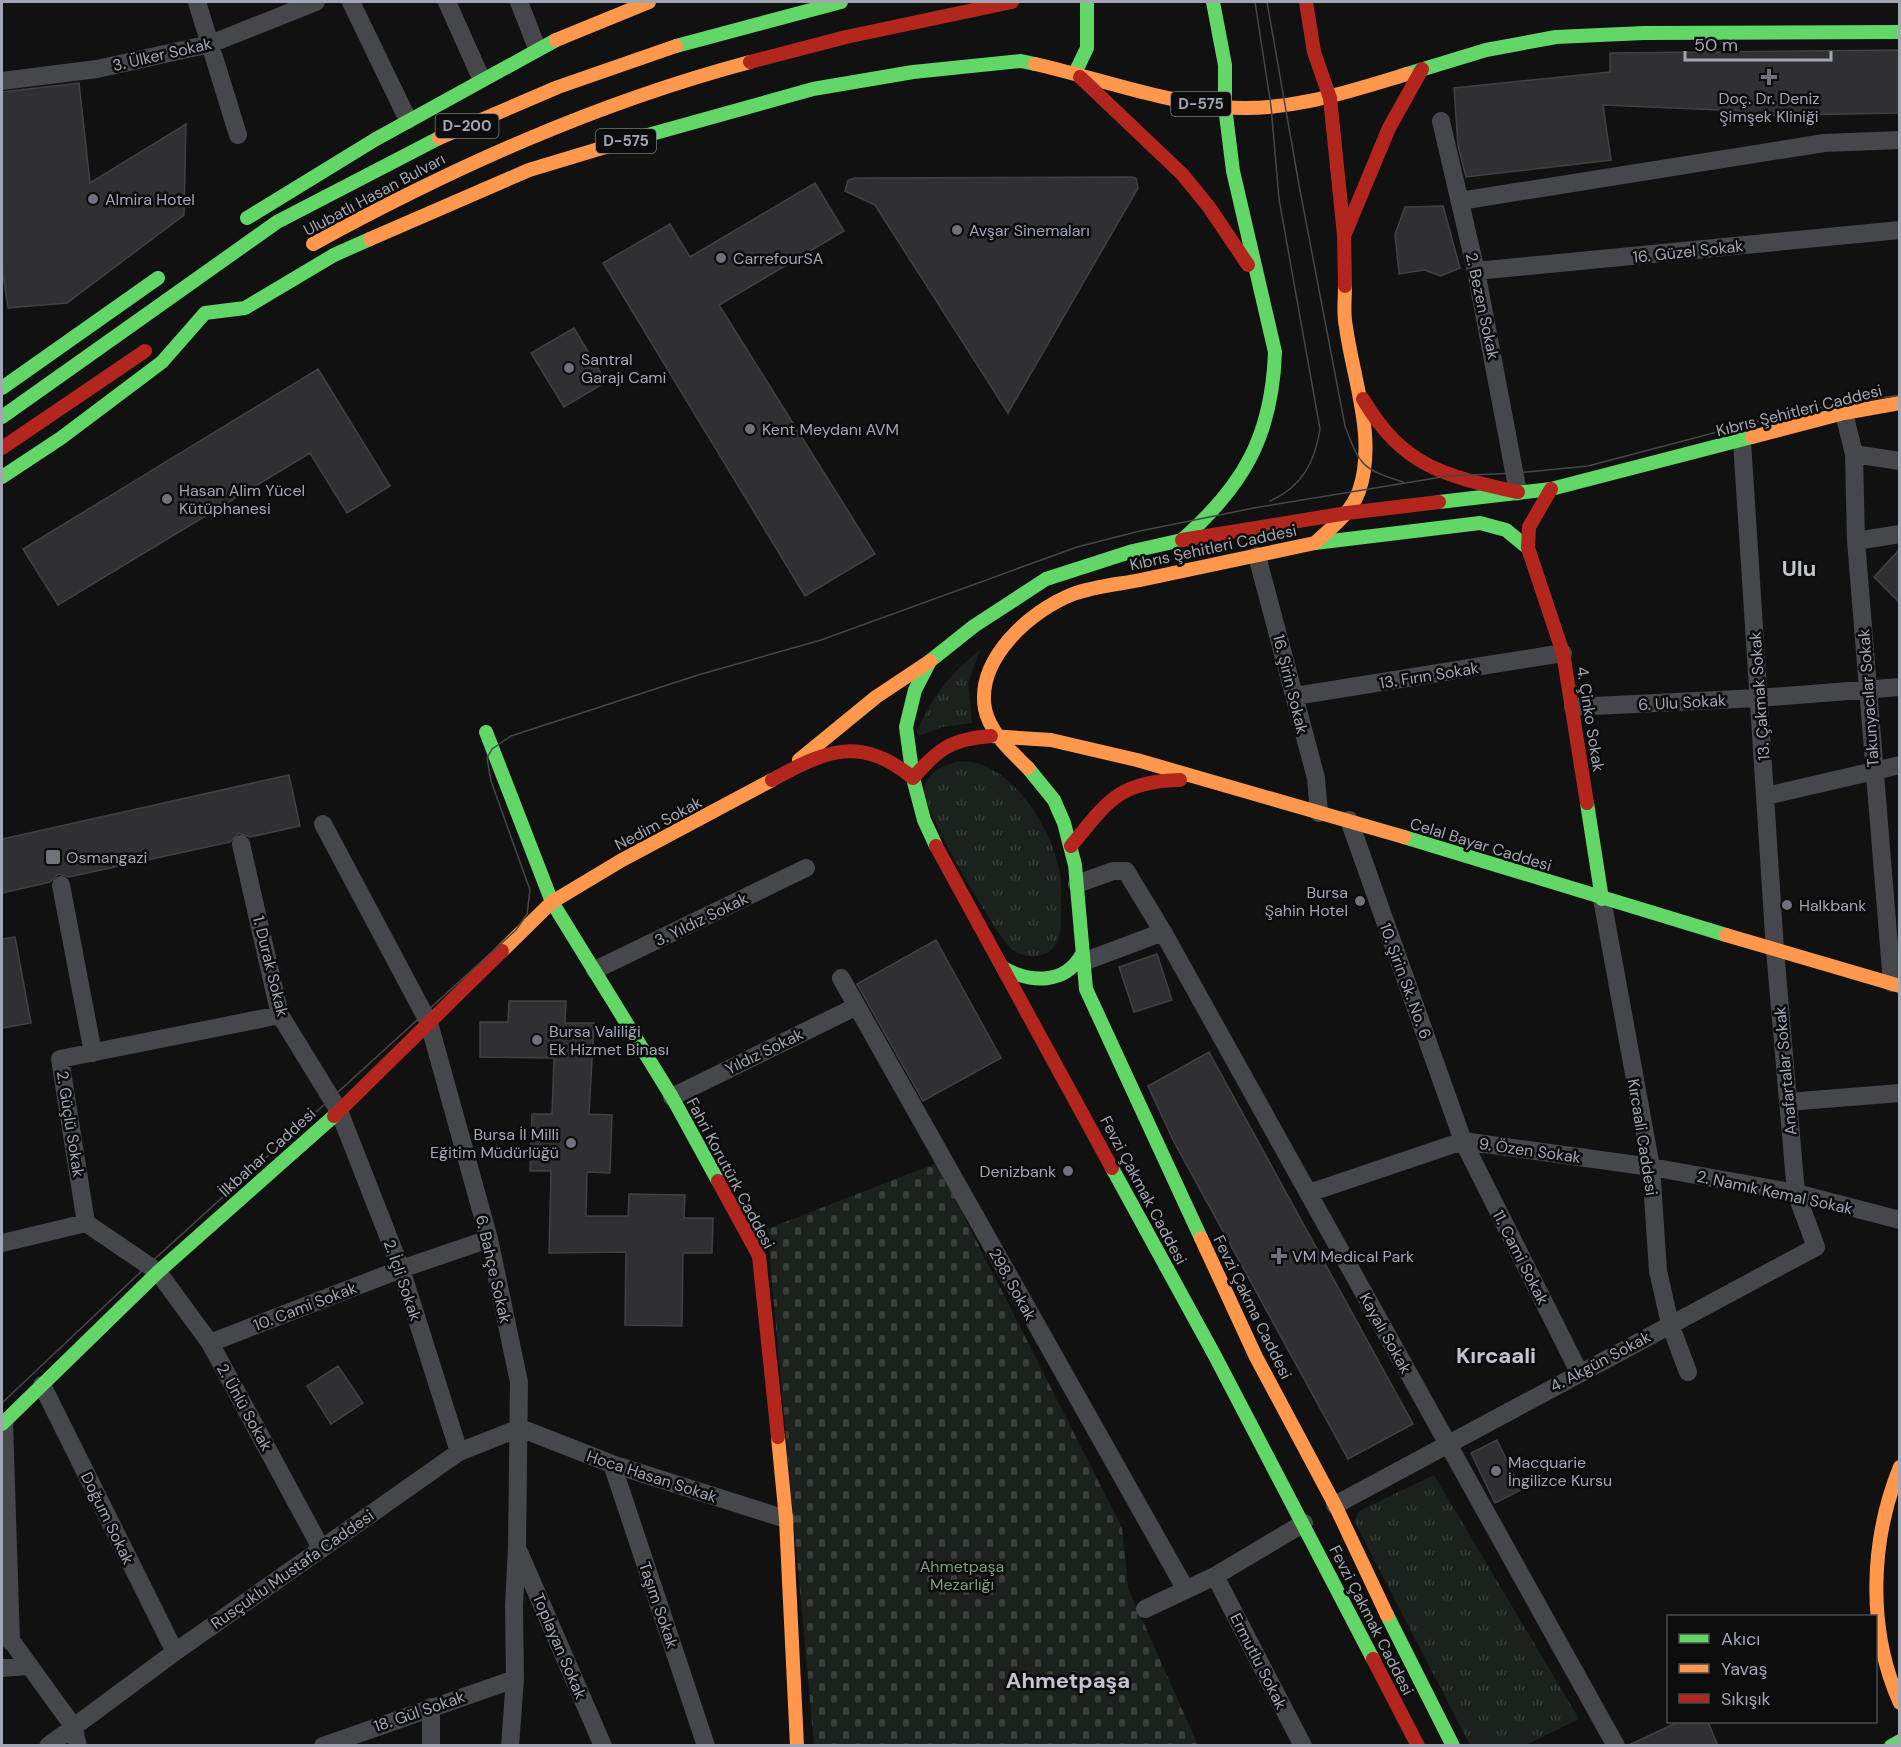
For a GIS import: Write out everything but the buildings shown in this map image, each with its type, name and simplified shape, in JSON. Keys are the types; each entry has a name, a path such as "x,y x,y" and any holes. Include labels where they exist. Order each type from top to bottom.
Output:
{"main road":[{"path":"234,226 301,182 481,78 607,9 649,2"},
{"name":"Ulubatlı Hasan Bulvarı","path":"2,417 277,222 450,133 558,87 674,46 841,2"},
{"name":"Ulubatlı Hasan Bulvarı","path":"297,253 369,213 468,163 576,118 686,81 877,28 1012,2"},
{"path":"1087,2 1087,48 1075,73 1181,172 1204,200 1258,279"},
{"path":"1182,540 1211,516 1230,495 1257,452 1267,426 1276,382 1275,352 1233,171 1225,107 1225,65 1213,2"},
{"path":"1306,2 1314,52 1330,98 1344,236 1345,324 1358,384 1365,433 1364,466 1359,491 1347,513 1315,543"},
{"path":"1330,98 1486,50 1556,37 1644,33 1899,32"},
{"name":"D-575","path":"205,313 245,308 334,255 432,210 530,170 684,123 813,89 913,72 1021,62 1075,73 1181,101 1225,107 1287,105 1330,98"},
{"path":"1344,236 1389,128 1422,69"},
{"path":"128,327 301,182"},
{"path":"2,388 167,272"},
{"path":"2,448 102,379 232,295"},
{"path":"2,477 61,438 162,362 205,313"},
{"path":"12,368 31,367"},
{"path":"1358,384 1371,415 1399,448 1423,466 1448,476 1518,492"},
{"name":"Kıbrıs Şehitleri Caddesi","path":"782,776 876,697 930,661 974,626 1046,579 1133,551 1182,540 1347,513 1551,489 1844,413 1899,403"},
{"path":"1528,548 1529,527 1537,508 1551,489"},
{"name":"Kıbrıs Şehitleri Caddesi","path":"995,731 986,709 986,679 994,655 1029,620 1073,594 1315,543 1480,523 1506,530 1528,548"},
{"name":"4. Çinko Sokak","path":"1528,548 1563,653 1602,899"},
{"name":"Fevzi Çakmak Caddesi","path":"930,661 915,690 906,727 913,778 924,820 937,849 1304,1523 1418,1746"},
{"path":"995,731 1054,800 1071,846 1076,874"},
{"name":"Celal Bayar Caddesi","path":"913,778 934,754 953,742 995,731 1051,740 1137,760 1349,820 1602,899 1896,985"},
{"name":"Fahri Korutürk Caddesi","path":"486,732 552,902 672,1097 759,1256 786,1519 797,1746"},
{"path":"782,776 827,754 846,750 880,754 913,778"},
{"name":"Nedim Sokak","path":"552,902 595,875 782,776"},
{"path":"1071,846 1116,793 1136,784 1159,779 1206,781"},
{"name":"Fevzi Çakma Caddesi","path":"1076,874 1086,989 1256,1357 1335,1505 1380,1602 1454,1746"},
{"name":"İlkbahar Caddesi","path":"3,1423 158,1272 339,1110 552,902"},
{"path":"1003,968 1014,975 1033,980 1047,979 1067,972 1082,958"},
{"path":"1876,1615 1880,1534 1899,1467"},
{"path":"1877,1619 1888,1682 1899,1703"},
{"path":"1891,1746 1899,1741"}],"street":[{"path":"197,2 238,135"},
{"name":"3. Ülker Sokak","path":"2,81 97,69 210,44 316,2"},
{"path":"351,2 408,120"},
{"path":"447,2 481,78"},
{"path":"519,2 537,48"},
{"name":"2. Bezen Sokak","path":"1441,121 1476,271 1518,492"},
{"path":"1460,201 1824,143 1899,141"},
{"name":"16. Güzel Sokak","path":"1476,271 1899,230"},
{"name":"Takunyacılar Sokak","path":"1844,413 1854,454 1856,541 1873,770 1896,985"},
{"name":"13. Çakmak Sokak","path":"1742,441 1774,950"},
{"path":"1854,454 1899,461"},
{"path":"1856,541 1899,534"},
{"name":"16. Şirin Sokak","path":"1257,556 1316,778 1319,813"},
{"name":"13. Fırın Sokak","path":"1295,696 1563,653"},
{"name":"6. Ulu Sokak","path":"1573,707 1758,698 1899,687"},
{"path":"1766,796 1899,765"},
{"name":"10. Şirin Sk. No. 6","path":"1349,820 1463,1141"},
{"name":"6. Bahçe Sokak","path":"323,824 429,1023 489,1239 519,1382 520,1428 514,1606 516,1679 510,1746"},
{"name":"1. Durak Sokak","path":"242,844 280,1015 339,1110"},
{"name":"3. Yıldız Sokak","path":"595,970 806,868"},
{"name":"Kayalı Sokak","path":"1076,874 1126,872 1163,932 1616,1746"},
{"path":"61,885 93,1053"},
{"name":"Kırcaali Caddesi","path":"1602,899 1651,1167 1658,1270 1670,1324 1688,1372"},
{"path":"1082,958 1163,932"},
{"name":"Anafartalar Sokak","path":"1774,950 1796,1193"},
{"name":"298. Sokak","path":"841,978 1186,1590"},
{"name":"Yıldız Sokak","path":"672,1097 856,1006"},
{"name":"2. Güçlü Sokak","path":"86,1223 60,1059 280,1015"},
{"path":"1788,1102 1899,1093"},
{"name":"2. İçli Sokak","path":"339,1110 401,1269 459,1452"},
{"name":"9. Özen Sokak","path":"1309,1193 1463,1141 1651,1167"},
{"name":"11. Cami Sokak","path":"1463,1141 1579,1372"},
{"name":"2. Namık Kemal Sokak","path":"1651,1167 1796,1193 1899,1220"},
{"name":"4. Akgün Sokak","path":"1335,1505 1579,1372 1816,1247 1796,1193"},
{"path":"2,1243 86,1223"},
{"name":"2. Ünlü Sokak","path":"86,1223 158,1272 210,1343 321,1548"},
{"name":"10. Cami Sokak","path":"210,1343 401,1269 489,1239"},
{"name":"Doğum Sokak","path":"42,1385 175,1652"},
{"path":"3,1423 6,1634 73,1726 78,1746"},
{"name":"Hoca Hasan Sokak","path":"520,1428 612,1464 786,1519"},
{"name":"Rusçuklu Mustafa Caddesi","path":"48,1746 175,1652 459,1452 520,1428"},
{"name":"Taşım Sokak","path":"612,1464 706,1746"},
{"path":"1145,1609 1215,1576 1304,1523"},
{"name":"Toplayan Sokak","path":"517,1547 603,1746"},
{"name":"Ermutlu Sokak","path":"1215,1576 1303,1746"},
{"path":"2,1668 27,1665"},
{"name":"18. Gül Sokak","path":"323,1746 516,1679"},
{"path":"431,1707 431,1746"}],"green space":[{"path":"980,650 968,683 972,723 942,727 919,736 917,732 923,719 943,686"},
{"path":"957,761 980,764 1009,781 1033,809 1050,842 1061,878 1061,923 1056,945 1043,955 1023,955 1014,951 1006,942 993,925 964,876 928,805 924,793 930,776 940,768"},
{"name":"Ahmetpaşa Mezarlığı","path":"937,1163 1122,1528 1128,1588 1198,1745 814,1745 767,1229"},
{"path":"1434,1475 1579,1719 1526,1745 1470,1745 1354,1521 1359,1511"}],"tram line":[{"path":"1255,2 1271,106 1279,199 1320,429 1315,452 1299,481 1270,501"},
{"path":"1267,2 1345,426 1364,464 1379,473 1403,482"},
{"path":"2,1403 148,1265 516,930 527,914 530,890 491,781 487,758 492,749 511,736 698,675 821,640 1077,547 1140,531 1254,508 1448,476 1517,473 1588,466 1793,412 1900,395"}],"traffic: fast":[{"path":"676,46 841,2"},
{"path":"1075,73 1087,48 1087,2"},
{"path":"1182,540 1222,499 1251,457 1268,409 1275,352 1233,171 1225,107 1225,65 1213,2"},
{"path":"1407,74 1486,50 1556,37 1644,33 1900,32"},
{"path":"247,218 376,139 556,40"},
{"path":"612,145 813,89 913,72 1021,61 1035,64"},
{"path":"2,417 277,222 439,138"},
{"path":"2,477 61,438 162,362 205,313 245,308 334,255 370,239"},
{"path":"2,388 158,278"},
{"path":"1439,502 1551,489 1752,437"},
{"path":"1315,543 1480,523 1506,530 1528,548"},
{"path":"936,846 924,820 913,778 906,727 915,690 930,661 974,626 1046,579 1133,551 1182,540"},
{"path":"486,732 552,902 672,1097 718,1181"},
{"path":"1028,768 1054,800 1064,823 1075,865 1086,989 1201,1238"},
{"path":"1587,803 1602,899"},
{"path":"1404,837 1726,935"},
{"path":"1003,968 1025,976 1047,978 1066,971 1082,954"},
{"path":"2,1424 158,1272 334,1116"},
{"path":"1112,1168 1215,1356 1373,1659"},
{"path":"1387,1615 1453,1746"},
{"path":"1891,1746 1900,1741"}],"traffic: slow":[{"path":"556,40 649,2"},
{"path":"439,138 558,87 676,46"},
{"path":"313,244 418,189 526,140 636,97 750,62"},
{"path":"1035,64 1175,100 1247,108 1316,100 1407,74"},
{"path":"370,239 529,170 612,145"},
{"path":"1315,543 1340,519 1356,499 1364,471 1365,430 1345,322 1345,286"},
{"path":"1752,437 1844,413 1900,403"},
{"path":"1028,768 991,726 985,709 984,690 989,672 1009,639 1040,612 1073,594 1090,589 1315,543"},
{"path":"799,760 876,697 930,661"},
{"path":"991,736 1051,740 1137,760 1404,837"},
{"path":"502,951 552,902 622,860 772,780"},
{"path":"1726,935 1900,986"},
{"path":"1201,1238 1256,1357 1335,1505 1387,1615"},
{"path":"778,1437 786,1519 797,1746"},
{"path":"1900,1467 1883,1525 1876,1585 1882,1646 1889,1675 1900,1703"}],"traffic: jam":[{"path":"750,62 846,37 1012,2"},
{"path":"1306,2 1314,52 1330,98 1344,235"},
{"path":"1345,286 1344,236 1389,128 1422,69"},
{"path":"1080,77 1182,174 1209,207 1248,265"},
{"path":"2,448 145,351"},
{"path":"1363,399 1378,422 1394,440 1410,454 1428,465 1469,480 1518,492"},
{"path":"1551,489 1529,527 1528,548 1563,653 1587,803"},
{"path":"1182,540 1347,513 1439,502"},
{"path":"772,780 810,761 843,752 860,752 877,756 913,778 946,747 977,737 991,736"},
{"path":"1071,846 1105,806 1116,797 1142,785 1180,780"},
{"path":"936,846 1112,1168"},
{"path":"334,1116 502,951"},
{"path":"718,1181 759,1256 778,1437"},
{"path":"1373,1659 1418,1746"}],"place":[{"name":"Doç. Dr. Deniz Şimşek Kliniği","path":"1769,77"},
{"name":"Almira Hotel","path":"93,199"},
{"name":"Avşar Sinemaları","path":"957,230"},
{"name":"CarrefourSA","path":"721,258"},
{"name":"Santral Garajı Cami","path":"569,368"},
{"name":"Kent Meydanı AVM","path":"750,429"},
{"name":"Hasan Alim Yücel Kütüphanesi","path":"167,499"},
{"name":"Osmangazi","path":"53,857"},
{"name":"Bursa Şahin Hotel","path":"1360,901"},
{"name":"Halkbank","path":"1787,905"},
{"name":"Bursa Valiliği Ek Hizmet Binası","path":"537,1040"},
{"name":"Bursa İl Milli Eğitim Müdürlüğü","path":"571,1143"},
{"name":"Denizbank","path":"1068,1171"},
{"name":"VM Medical Park","path":"1279,1256"},
{"name":"Macquarie İngilizce Kursu","path":"1496,1471"}],"district":[{"name":"Ulu","path":"1799,568"},
{"name":"Kırcaali","path":"1496,1355"},
{"name":"Ahmetpaşa","path":"1068,1680"}]}
